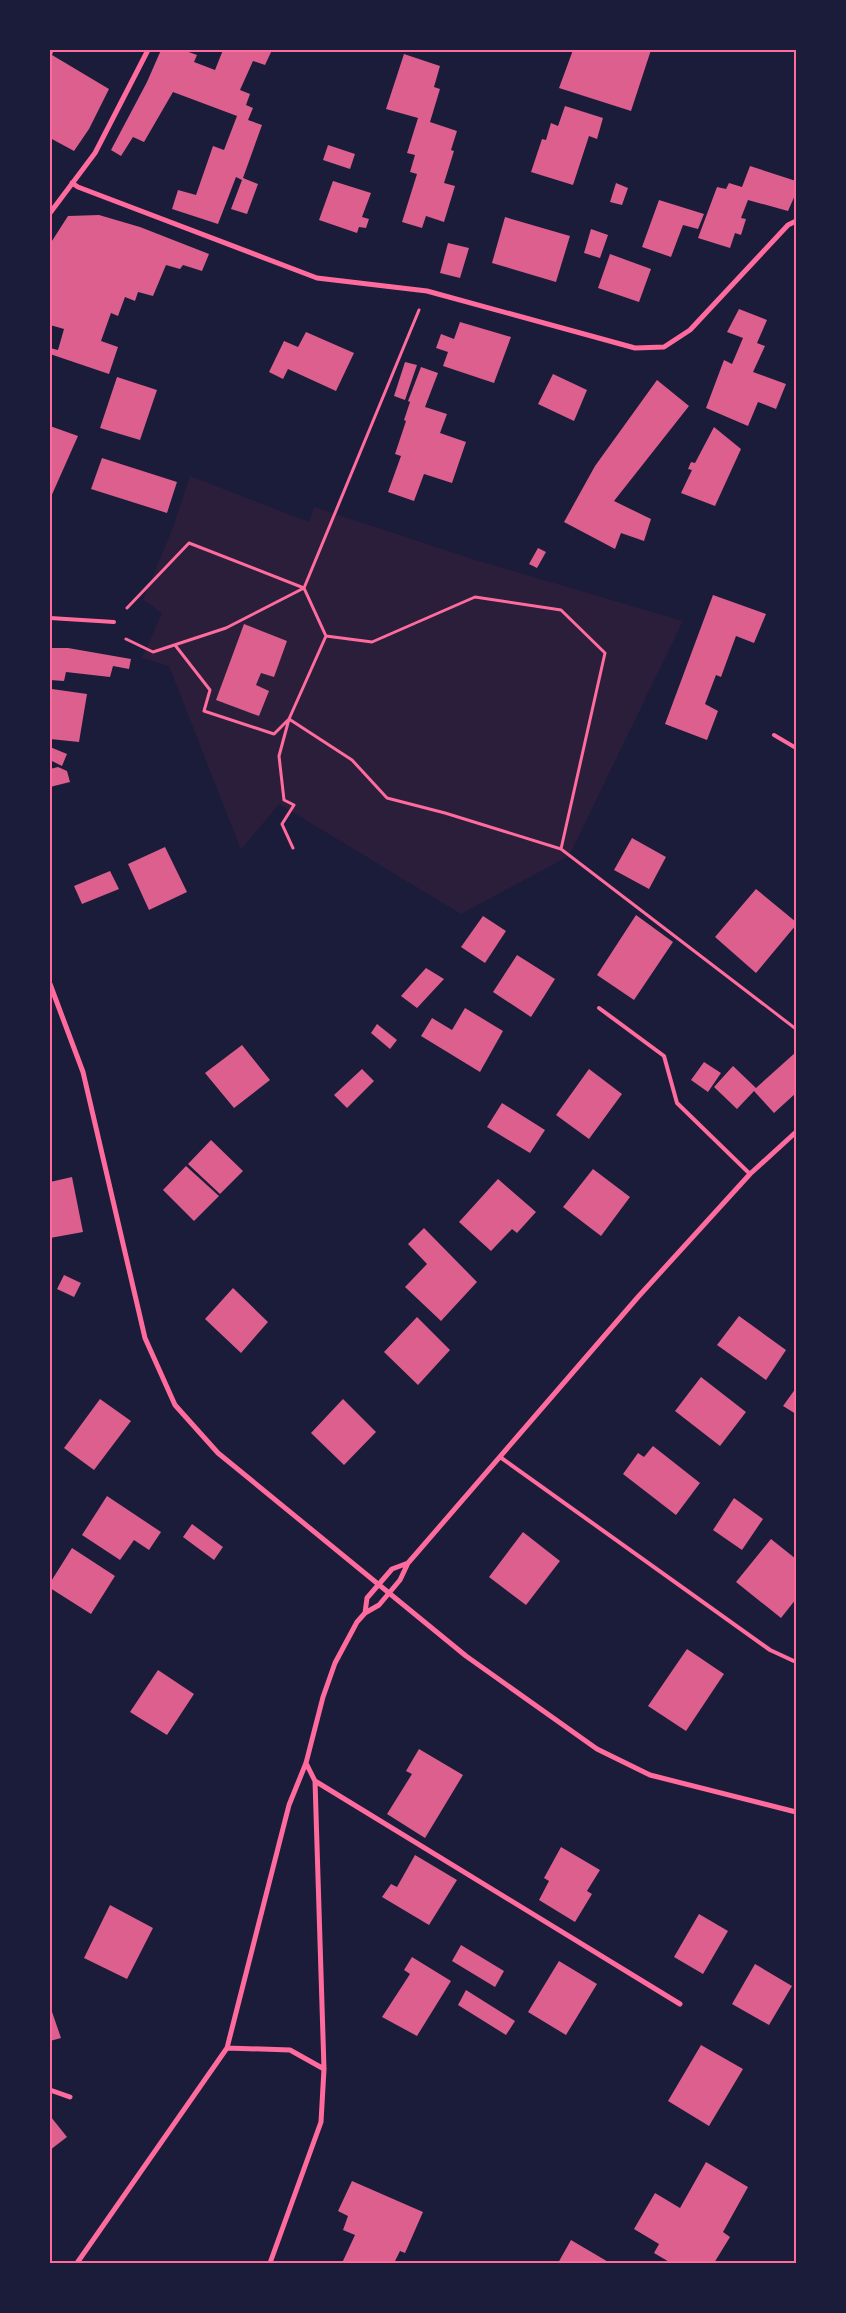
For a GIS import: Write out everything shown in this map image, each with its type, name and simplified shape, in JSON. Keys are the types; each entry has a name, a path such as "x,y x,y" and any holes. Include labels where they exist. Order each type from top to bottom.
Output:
{"street":[{"path":"50,213 95,153 148,50"},
{"path":"72,183 78,187 317,278 427,291 635,348 664,347 690,330 788,224 796,221"},
{"path":"50,984 83,1072 145,1338 175,1405 218,1454 466,1656 596,1749 650,1775 796,1812"},
{"path":"76,2263 228,2048 290,1805 306,1763 323,1697 335,1663 357,1622 365,1613 379,1606 400,1580 408,1563 638,1297 750,1174 796,1132"},
{"path":"365,1613 367,1598 392,1569 408,1563"},
{"path":"270,2263 321,2122 324,2069 314,1782 306,1763"},
{"path":"314,1782 680,2004"},
{"path":"228,2048 290,2050 324,2069"},
{"path":"50,2090 70,2097"}],"lane":[{"path":"50,618 114,622"},
{"path":"774,735 796,748"},
{"path":"600,1008 664,1056 677,1103 750,1174"},
{"path":"500,1457 770,1650 796,1662"}],"path":[{"path":"293,848 282,824 294,805 284,800 279,756 289,719 326,636 304,588 189,543 114,622 119,635 154,652 226,628 304,588 427,291"},
{"path":"326,636 372,642 476,597 561,610 605,653 561,849"},
{"path":"175,645 210,690 204,711 274,734 289,719"},
{"path":"289,719 352,760 387,798 561,849 796,1029"}],"shaded area":[{"path":"190,476 309,522 314,507 479,561 683,621 569,856 461,914 279,804 241,850 169,666 142,658 162,613 143,600 173,527"}],"building":[{"path":"50,50 54,50 52,55 109,89 89,129 74,151 50,138"},
{"path":"161,50 183,50 197,55 194,62 215,70 223,50 272,50 265,65 253,61 240,90 250,94 246,105 253,108 248,120 262,125 243,178 258,184 247,214 231,209 242,180 236,177 218,224 172,209 178,190 196,195 213,146 224,150 237,116 173,92 144,142 133,137 121,156 111,150 147,82"},
{"path":"573,50 651,50 631,111 559,88"},
{"path":"404,54 440,66 434,87 440,89 430,122 457,131 451,150 454,151 444,183 455,186 444,222 426,216 422,228 402,222 417,174 410,172 415,155 407,153 418,118 386,109"},
{"path":"565,106 603,118 597,139 589,136 573,185 531,172 542,139 546,140 551,123 558,126"},
{"path":"328,145 355,154 350,169 323,160"},
{"path":"750,166 796,181 796,193 788,211 748,200 741,218 746,219 741,235 735,233 730,248 698,238 717,187 726,189 729,183 742,187"},
{"path":"333,181 371,193 362,217 369,219 366,228 359,227 357,233 319,220"},
{"path":"616,183 628,188 622,205 610,202"},
{"path":"659,200 704,214 698,229 683,225 671,257 642,247"},
{"path":"99,215 140,227 209,254 202,271 183,265 180,269 166,265 153,296 138,292 135,301 125,297 118,316 111,313 101,341 118,347 109,374 50,354 50,348 58,350 64,329 50,325 50,244 68,216"},
{"path":"505,217 570,236 556,282 492,263"},
{"path":"591,229 608,235 600,258 584,253"},
{"path":"448,243 469,248 460,278 440,273"},
{"path":"610,254 651,269 639,302 598,288"},
{"path":"739,309 767,320 757,343 765,346 753,372 786,384 776,409 758,402 748,426 706,408 724,360 732,364 743,338 727,332"},
{"path":"460,322 511,337 494,383 443,366 448,352 436,348 441,334 454,339"},
{"path":"306,332 354,353 336,391 288,369 283,379 269,372 284,341 298,347"},
{"path":"405,362 417,365 405,400 394,396"},
{"path":"421,367 438,373 425,407 447,414 440,433 466,442 452,483 424,474 414,501 388,492 401,456 395,454 406,421 404,420 410,402 408,401"},
{"path":"553,374 587,390 574,421 538,404"},
{"path":"117,377 157,390 140,440 100,428"},
{"path":"657,380 689,406 614,501 651,519 644,541 621,533 615,549 564,522 595,466"},
{"path":"50,426 78,436 50,499"},
{"path":"714,427 741,449 715,506 681,493 692,470 688,469 691,462 695,463"},
{"path":"102,458 177,482 167,513 91,489"},
{"path":"538,548 546,552 537,568 529,564"},
{"path":"713,595 766,614 754,643 736,636 721,677 716,675 705,704 718,711 707,740 665,724"},
{"path":"244,624 287,641 274,677 261,673 256,685 269,691 259,716 216,700"},
{"path":"50,648 68,648 131,659 129,669 113,666 110,677 66,672 64,681 50,680"},
{"path":"52,689 87,694 79,742 50,739 50,699"},
{"path":"50,747 67,754 62,766 50,760"},
{"path":"58,767 67,771 70,782 50,787 50,769"},
{"path":"632,838 666,857 649,889 614,870"},
{"path":"165,847 187,892 149,910 128,864"},
{"path":"110,871 119,889 82,904 74,886"},
{"path":"756,889 796,922 796,925 756,973 715,937"},
{"path":"636,915 673,942 634,1000 597,975"},
{"path":"483,916 506,931 485,963 461,947"},
{"path":"517,955 555,979 531,1017 493,992"},
{"path":"426,968 444,979 417,1008 401,996"},
{"path":"465,1008 503,1031 480,1072 421,1036 432,1018 452,1030"},
{"path":"377,1024 397,1040 390,1049 371,1033"},
{"path":"242,1045 270,1080 234,1108 205,1073"},
{"path":"796,1052 796,1093 774,1113 754,1091 737,1109 714,1087 733,1066 756,1088"},
{"path":"704,1062 721,1073 708,1092 691,1080"},
{"path":"362,1069 374,1081 347,1108 334,1095"},
{"path":"589,1069 622,1094 589,1139 556,1115"},
{"path":"502,1103 545,1130 530,1153 487,1127"},
{"path":"211,1140 243,1171 220,1194 188,1164"},
{"path":"186,1166 219,1196 194,1221 163,1190"},
{"path":"593,1169 630,1197 601,1236 563,1207"},
{"path":"72,1177 83,1232 50,1238 50,1182"},
{"path":"498,1179 536,1212 517,1233 512,1229 491,1251 459,1222"},
{"path":"424,1228 477,1282 441,1321 405,1287 427,1264 408,1244"},
{"path":"64,1275 81,1283 74,1297 57,1289"},
{"path":"233,1288 268,1322 241,1353 205,1319"},
{"path":"739,1316 786,1350 766,1380 717,1345"},
{"path":"417,1317 450,1350 418,1385 384,1352"},
{"path":"701,1377 746,1412 720,1446 675,1411"},
{"path":"796,1388 796,1414 783,1406"},
{"path":"100,1399 131,1421 94,1470 64,1448"},
{"path":"343,1399 376,1432 344,1465 311,1433"},
{"path":"653,1446 700,1483 676,1515 623,1474 638,1453 644,1457"},
{"path":"107,1496 161,1532 149,1550 134,1540 120,1560 82,1535"},
{"path":"734,1498 763,1519 742,1550 713,1530"},
{"path":"192,1524 223,1547 214,1560 183,1537"},
{"path":"523,1532 560,1561 526,1605 489,1577"},
{"path":"771,1539 796,1559 796,1599 781,1618 736,1582"},
{"path":"72,1548 115,1576 91,1614 50,1588 50,1583"},
{"path":"687,1649 724,1674 686,1731 648,1706"},
{"path":"158,1670 194,1694 167,1735 130,1712"},
{"path":"419,1749 463,1775 425,1838 387,1814 412,1774 406,1771"},
{"path":"561,1847 600,1870 587,1891 592,1894 575,1922 539,1900 549,1881 544,1878"},
{"path":"415,1855 457,1880 429,1925 382,1897 391,1884 397,1887"},
{"path":"110,1905 153,1928 127,1979 84,1958"},
{"path":"699,1914 728,1931 703,1974 674,1957"},
{"path":"461,1945 504,1971 495,1987 452,1961"},
{"path":"412,1957 451,1981 417,2036 382,2017 410,1974 404,1970"},
{"path":"559,1961 597,1984 566,2035 528,2012"},
{"path":"755,1964 792,1986 769,2025 732,2004"},
{"path":"466,1990 515,2021 506,2035 458,2005"},
{"path":"50,2006 61,2038 50,2041"},
{"path":"701,2045 743,2069 709,2126 668,2101"},
{"path":"50,2118 67,2137 50,2150"},
{"path":"706,2162 748,2187 723,2232 730,2237 714,2263 671,2263 654,2253 659,2244 634,2229 655,2193 680,2208"},
{"path":"352,2181 423,2212 405,2253 400,2251 394,2263 342,2263 355,2235 343,2230 348,2216 338,2211"},
{"path":"571,2240 610,2263 558,2263"}]}
